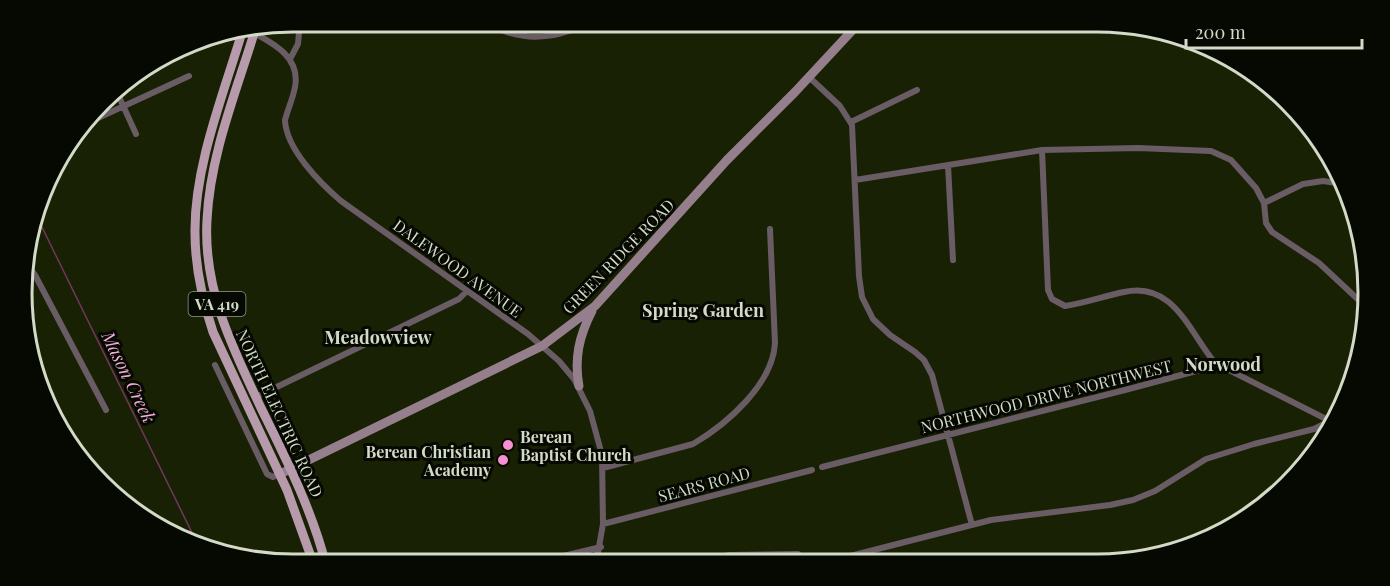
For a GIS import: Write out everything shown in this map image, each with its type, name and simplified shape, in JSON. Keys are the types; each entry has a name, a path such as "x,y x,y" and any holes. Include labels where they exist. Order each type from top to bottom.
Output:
{"main road":[{"name":"NORTH ELECTRIC ROAD","path":"248,36 215,164 209,199 207,238 211,279 232,348 291,469 312,520 323,554"},
{"name":"NORTH ELECTRIC ROAD","path":"248,36 202,169 195,232 198,271 206,309 219,347 280,474 310,554"}],"street":[{"path":"258,34 290,59 298,45 299,32"},
{"path":"508,32 546,38 564,32"},
{"name":"GREEN RIDGE ROAD","path":"280,474 542,346 595,306 728,160 851,32"},
{"name":"DALEWOOD AVENUE","path":"290,59 295,72 295,84 285,126 291,141 305,163 321,182 341,201 528,334 559,361 579,387 590,411 603,468 603,524 600,554"},
{"path":"101,115 189,76"},
{"path":"809,77 843,108 851,122 862,297 869,312 881,327 915,352 926,364 936,386 972,525"},
{"path":"851,122 917,90"},
{"path":"120,97 136,134"},
{"path":"855,180 1042,150 1138,148 1211,151 1225,156 1256,188 1264,203 1266,223 1272,232 1319,263 1358,299"},
{"path":"1042,150 1048,290 1052,299 1065,306 1125,291 1154,293 1173,305 1215,363 1326,419"},
{"path":"948,165 953,260"},
{"path":"1264,203 1303,184 1323,181 1334,183"},
{"path":"603,468 693,444 705,437 753,395 761,384 771,366 775,349 770,229"},
{"path":"33,272 106,410"},
{"path":"256,398 459,298 467,291"},
{"path":"579,387 578,346 595,306"},
{"name":"NORTHWOOD DRIVE NORTHWEST","path":"822,467 1200,370 1215,363"},
{"path":"215,365 268,475 273,477 280,474"},
{"path":"234,406 245,401"},
{"path":"858,554 1012,517 1133,500 1155,491 1206,459 1322,426"},
{"name":"SEARS ROAD","path":"603,524 812,470"},
{"path":"572,554 601,547"}],"waterway":[{"name":"Mason Creek","path":"40,224 193,535"}],"place":[{"name":"Berean Baptist Church","path":"508,445"},
{"name":"Berean Christian Academy","path":"503,460"}],"district":[{"name":"Spring Garden","path":"703,310"},
{"name":"Meadowview","path":"378,337"},
{"name":"Norwood","path":"1223,364"}]}
